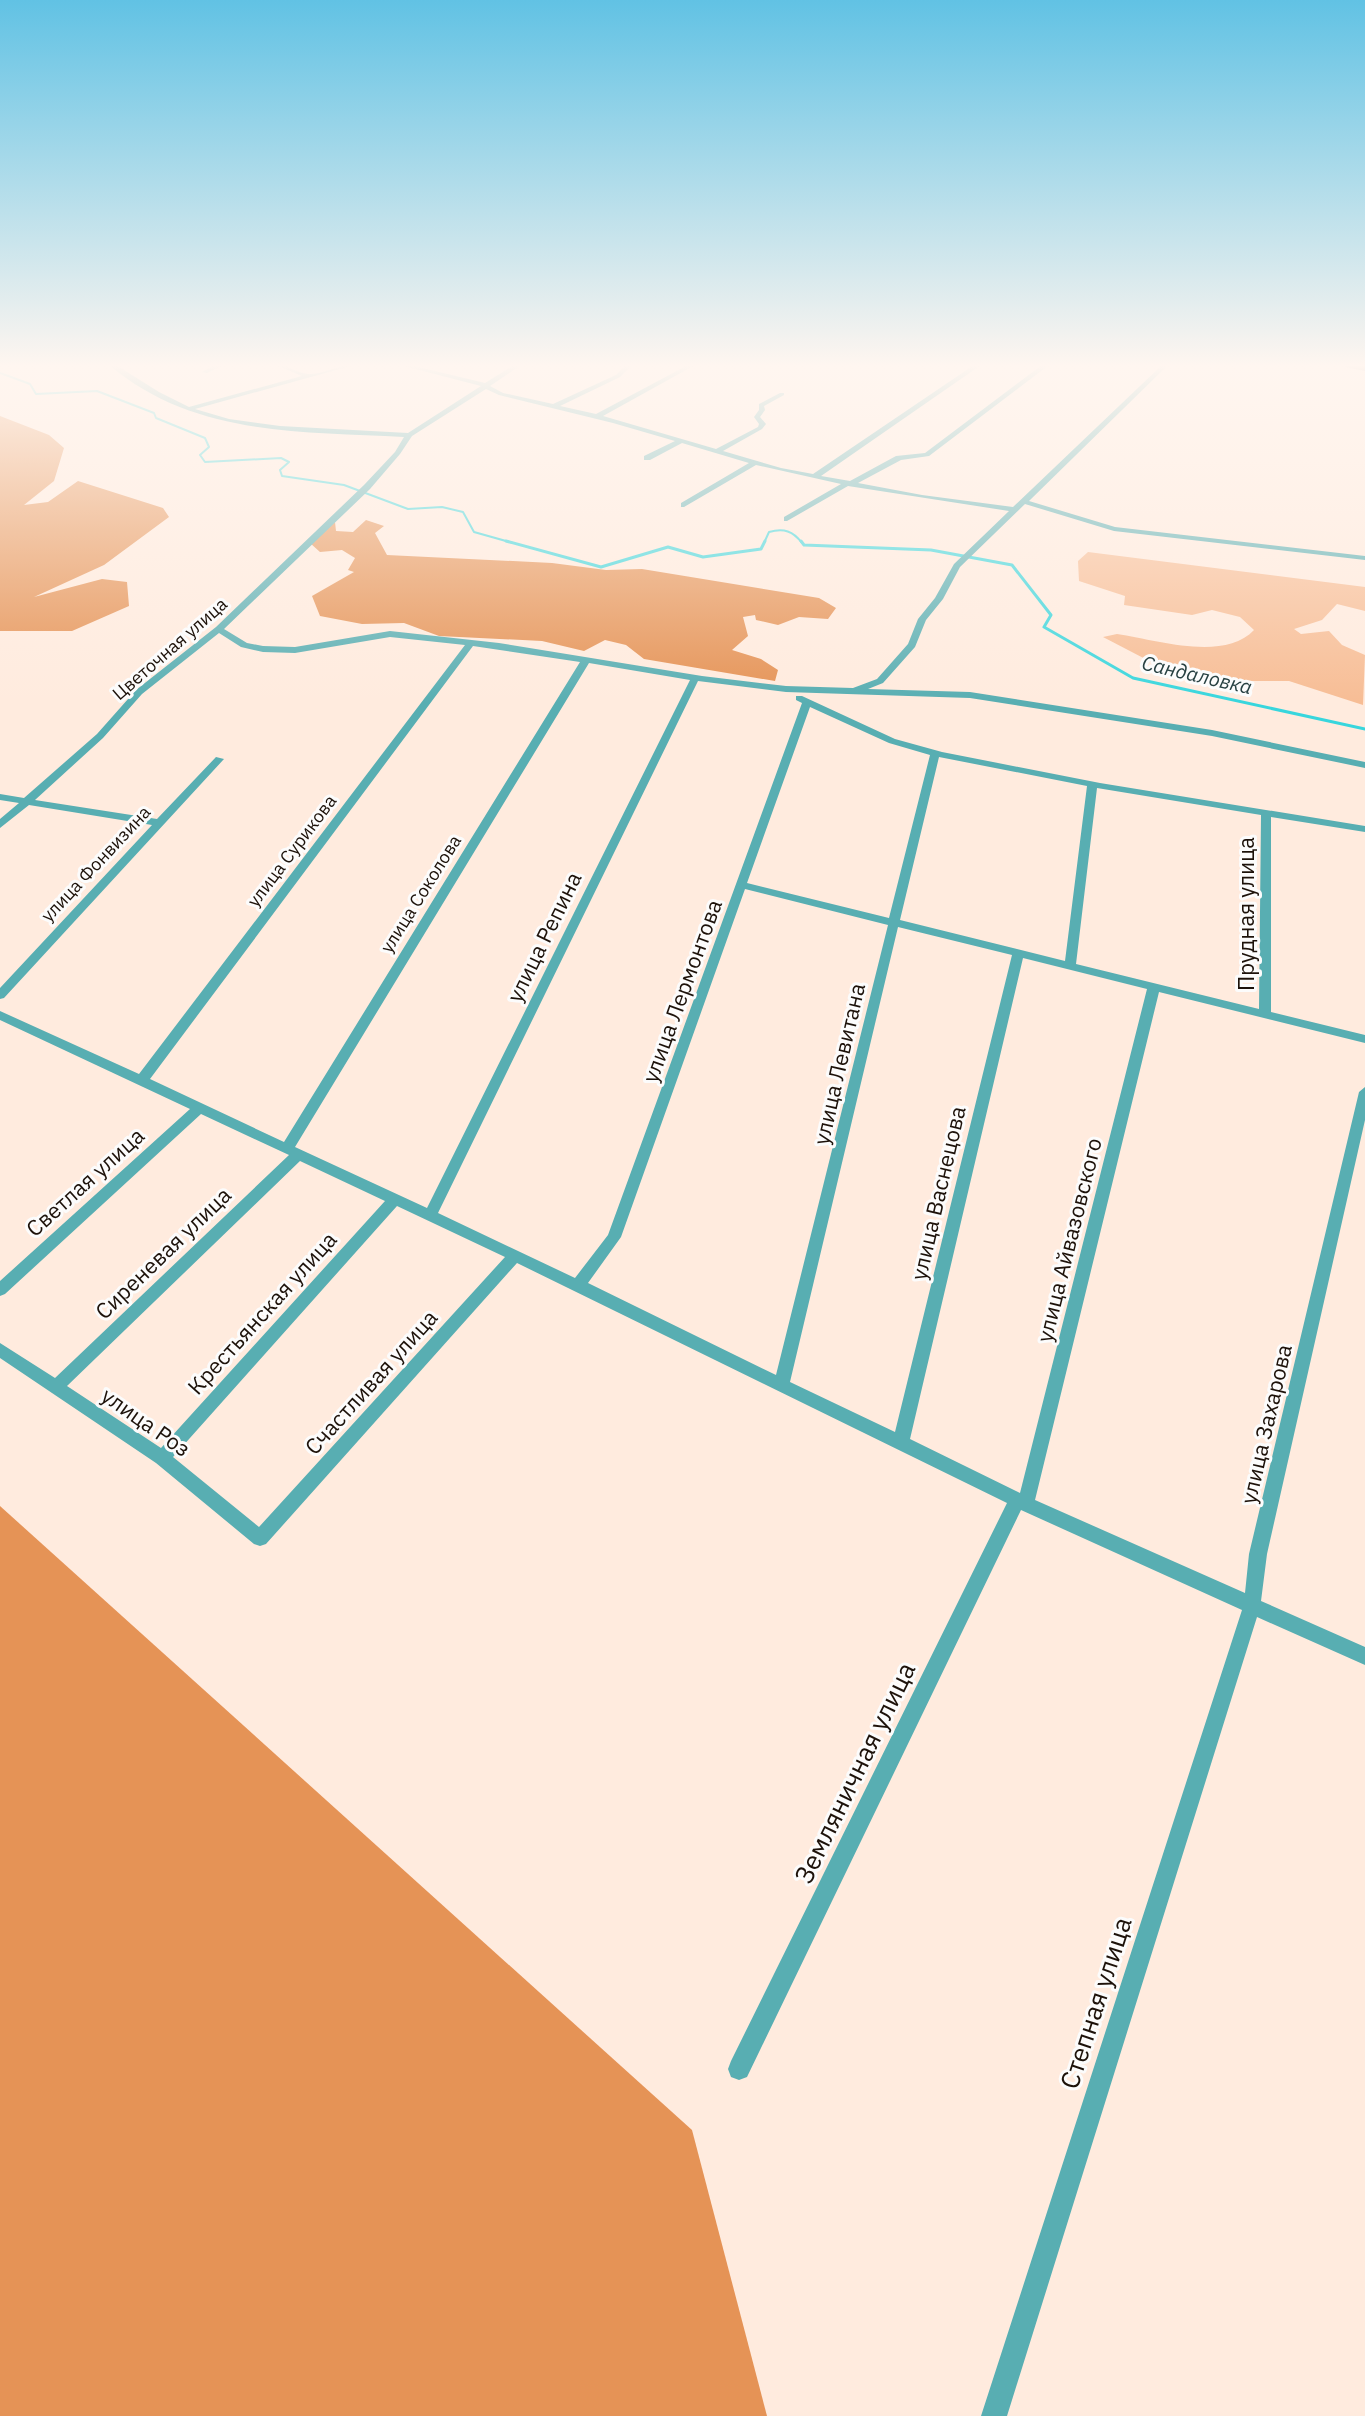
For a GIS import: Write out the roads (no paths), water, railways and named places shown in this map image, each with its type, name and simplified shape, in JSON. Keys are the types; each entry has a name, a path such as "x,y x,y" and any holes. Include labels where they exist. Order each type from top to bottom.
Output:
{"street":[{"name":"Цветочная улица","path":"0,825 100,736 139,692 219,629 375,478"},
{"path":"684,505 729,478"},
{"path":"818,478 1015,510"},
{"path":"787,519 860,478"},
{"path":"849,692 880,681 904,654 957,566 1046,478"},
{"path":"1022,501 1114,529 1365,558"},
{"path":"219,629 244,645 263,649 295,650 390,634 786,689 970,695 1212,733 1365,765"},
{"name":"улица Сурикова","path":"142,1080 471,643"},
{"name":"улица Соколова","path":"294,1150 586,660"},
{"name":"улица Репина","path":"430,1215 695,678"},
{"path":"786,689 807,702 892,741 935,753 1092,785 1365,829"},
{"name":"улица Лермонтова","path":"578,1285 614,1237 807,702"},
{"name":"улица Левитана","path":"782,1384 935,753"},
{"name":"улица Фонвизина","path":"0,995 219,759"},
{"path":"1070,966 1092,785"},
{"path":"0,797 160,823"},
{"name":"Прудная улица","path":"1265,1014 1266,815"},
{"path":"742,885 1365,1039"},
{"name":"улица Васнецова","path":"901,1442 1018,953"},
{"name":"улица Айвазовского","path":"1021,1502 1154,987"},
{"path":"0,1015 396,1198 1021,1502 1365,1656"},
{"name":"улица Захарова","path":"1252,1606 1258,1554 1365,1092"},
{"name":"Светлая улица","path":"0,1290 200,1107"},
{"name":"Сиреневая улица","path":"57,1386 294,1150"},
{"name":"Крестьянская улица","path":"162,1458 396,1198"},
{"name":"Счастливая улица","path":"260,1538 515,1255"},
{"name":"улица Роз","path":"0,1350 162,1458 260,1538"},
{"name":"Земляничная улица","path":"739,2069 1021,1502"},
{"name":"Степная улица","path":"994,2416 1252,1606"}],"waterway":[{"name":"Сандаловка","path":"294,478 344,485 408,509 442,507 463,512 474,532 513,543"},
{"name":"Сандаловка","path":"764,543 769,532 779,530 792,533 802,543"},
{"name":"Сандаловка","path":"506,541 601,567 668,547 703,557 761,549 764,543"},
{"name":"Сандаловка","path":"801,541 804,545 931,550 1012,565 1051,615 1044,627 1133,678 1365,729"}]}
